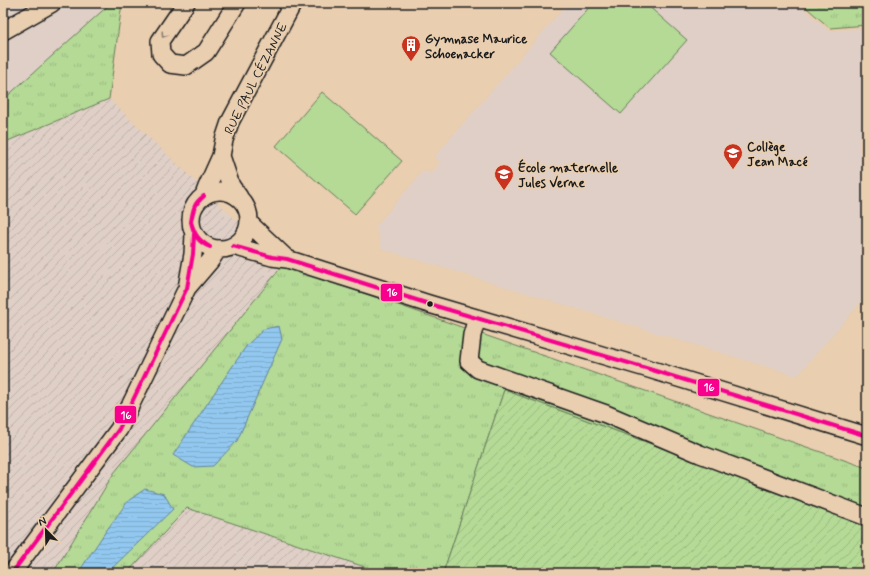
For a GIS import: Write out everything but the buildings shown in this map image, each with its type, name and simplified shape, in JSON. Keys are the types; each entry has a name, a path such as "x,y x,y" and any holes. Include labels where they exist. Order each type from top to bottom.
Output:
{"street":[{"path":"3,31 52,3"},
{"path":"186,3 160,41 161,54 170,64 186,66 206,52 236,3"},
{"name":"RUE PAUL CÉZANNE","path":"204,196 221,156 230,122 293,3"},
{"path":"12,573 119,429 187,288 210,261 226,248 239,242 244,237 249,223 249,216 244,202 231,186 221,156"},
{"path":"187,288 193,254 194,234 191,220 194,206 198,200 211,192 225,191 239,197"},
{"path":"249,223 287,259"},
{"path":"194,234 205,245 211,248 226,248 287,259 429,304 649,369 867,436"},
{"path":"477,318 472,336 469,361 478,369 606,414 700,454 867,517"}],"shaded area":[{"path":"3,3 111,3 3,100"},
{"name":"Collège Jean Macé","path":"568,3 797,3 829,31 867,28 867,295 797,376 382,249 376,226 424,170 431,174 440,163 435,156"},
{"path":"109,99 283,265 114,473 53,573 3,573 3,153 10,140"},
{"path":"187,507 383,573 127,573"}],"green space":[{"path":"111,3 122,3 109,99 10,140 3,145 3,100"},
{"path":"593,3 645,3 687,40 621,114 550,52"},
{"path":"801,3 867,3 867,25 830,28"},
{"path":"322,92 402,161 355,214 276,146"},
{"path":"283,265 867,468 867,523 504,390 443,573 383,573 187,508 127,573 53,573 114,473"},
{"path":"504,390 867,523 867,573 443,573"}],"water":[{"path":"279,326 282,339 237,441 213,466 193,467 173,455 247,345 264,329"},
{"path":"145,489 164,494 173,509 107,573 78,573 128,501"}],"transit line":[{"name":"16","path":"191,222 194,207 204,196"},
{"name":"16","path":"191,222 195,207 204,196"},
{"name":"16","path":"191,222 198,237 210,247"},
{"name":"16","path":"191,222 193,230 199,240 210,247"},
{"name":"16","path":"12,573 119,429 187,288 193,254 194,234"},
{"name":"16","path":"233,246 272,257 287,259 429,304 649,369 867,436"}],"place":[{"name":"Gymnase Maurice Schoenacker","path":"411,62"},
{"name":"Collège Jean Macé","path":"733,170"},
{"name":"École maternelle Jules Verne","path":"504,191"}]}
